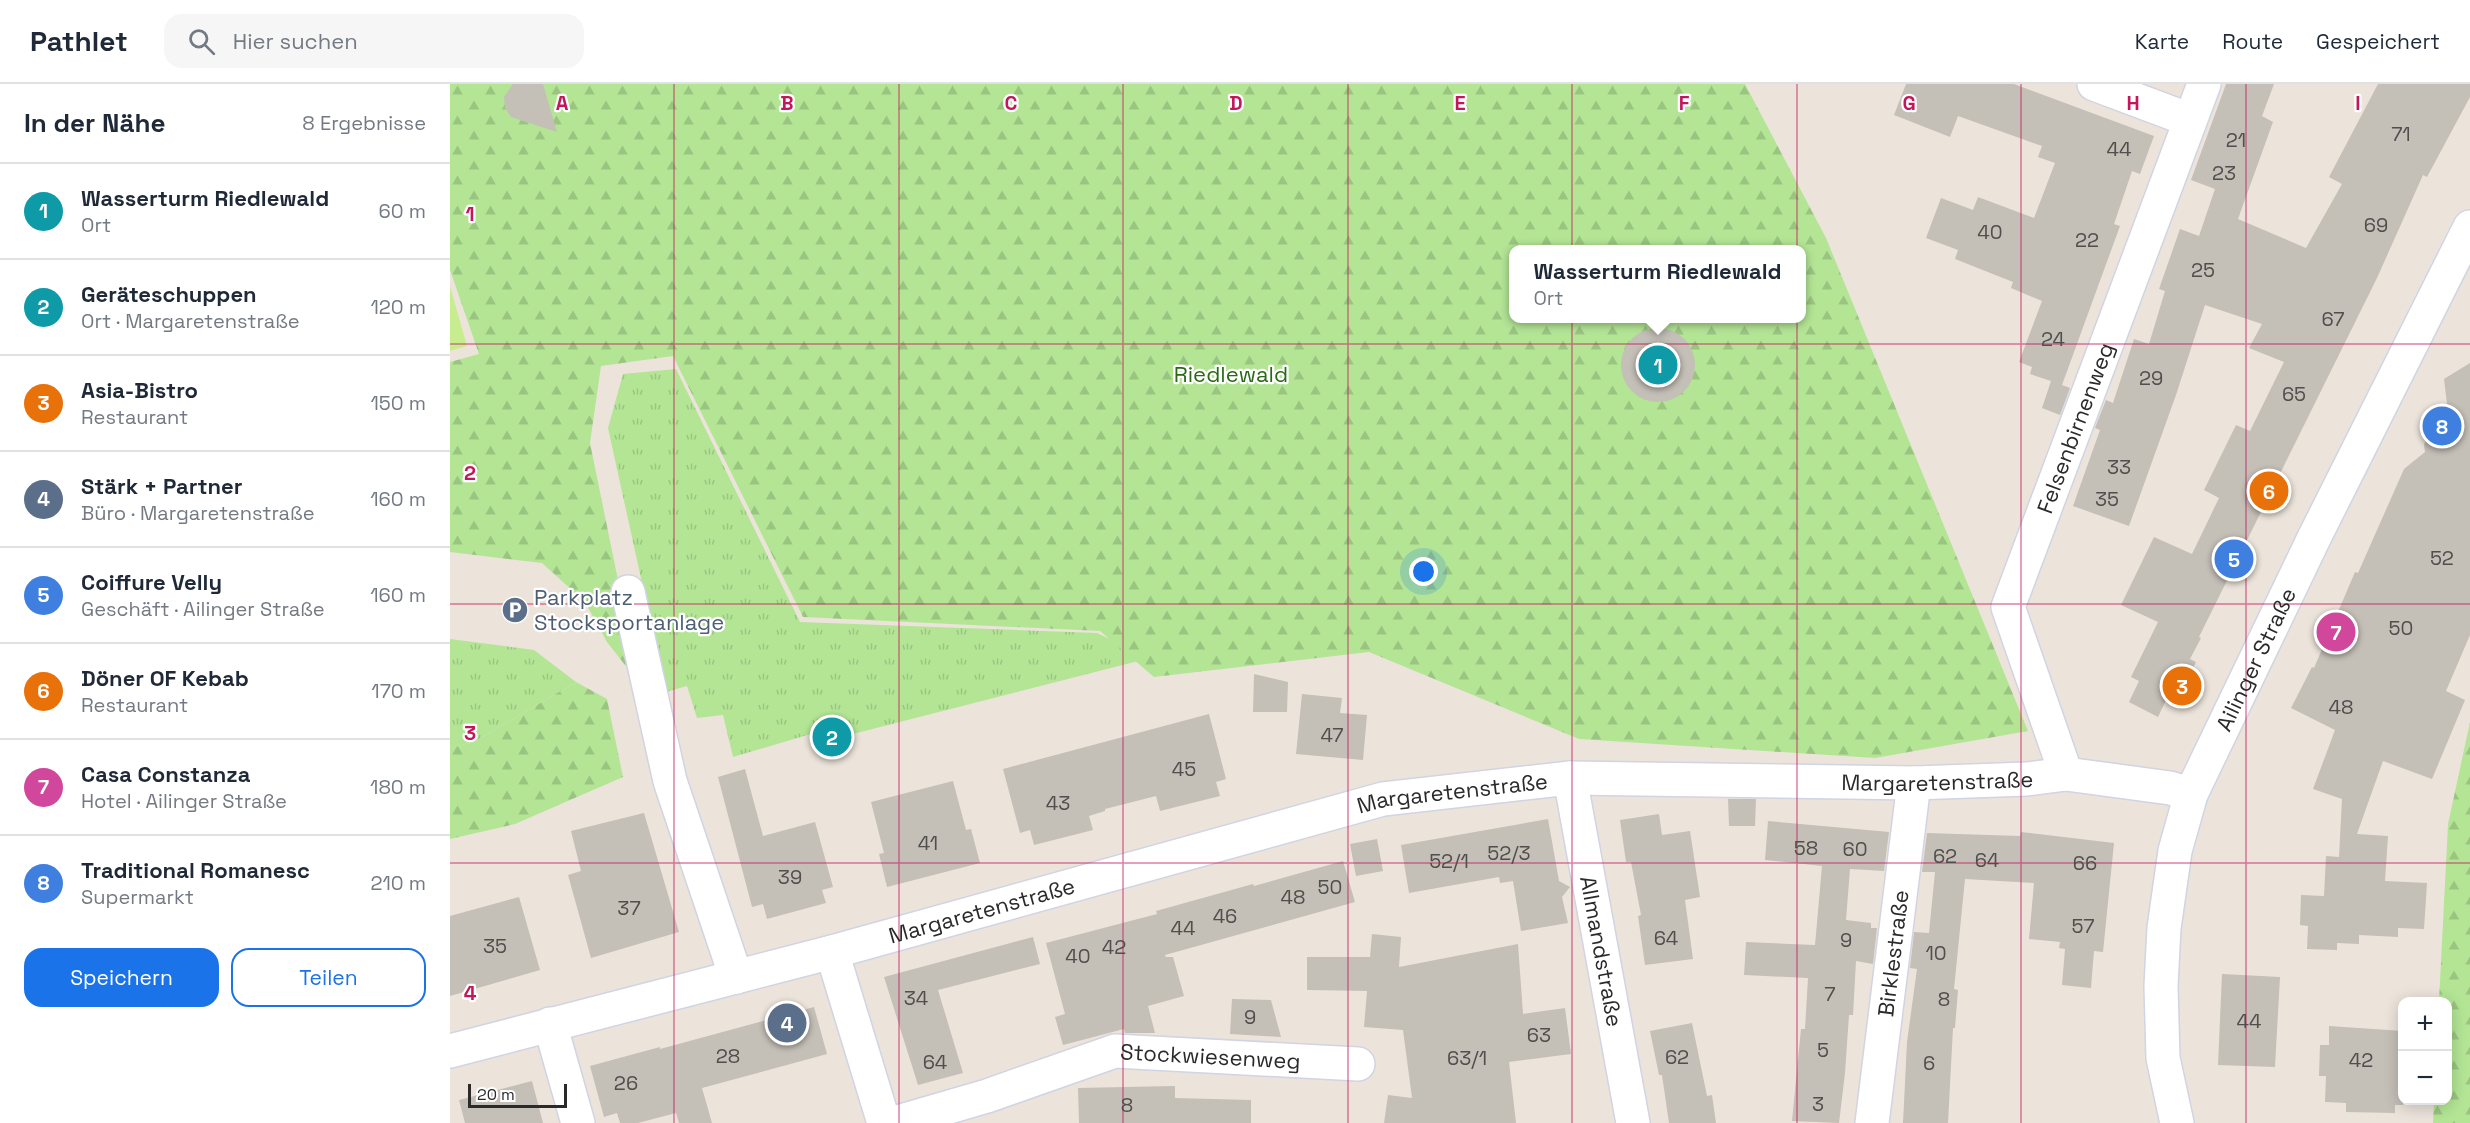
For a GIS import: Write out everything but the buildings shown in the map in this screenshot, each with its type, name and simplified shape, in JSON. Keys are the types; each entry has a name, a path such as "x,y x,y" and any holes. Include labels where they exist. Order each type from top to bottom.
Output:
{"street":[{"path":"2094,84 2190,120"},
{"name":"Felsenbirnenweg","path":"2066,774 2008,608 2204,84"},
{"name":"Ailinger Straße","path":"2177,1123 2163,1058 2161,986 2164,928 2175,851 2191,794 2309,549 2467,241"},
{"path":"628,592 670,781 736,976"},
{"name":"Margaretenstraße","path":"450,1050 832,952 1383,799 1570,778 1914,783 2027,779 2066,774 2170,788 2191,794"},
{"name":"Allmandstraße","path":"1570,778 1633,1123"},
{"name":"Birklestraße","path":"1872,1123 1914,783"},
{"path":"832,952 884,1123"},
{"path":"550,1024 578,1123"},
{"name":"Stockwiesenweg","path":"894,1123 987,1096 1115,1051 1358,1064"}],"green space":[{"name":"Riedlewald","path":"450,84 1745,84 1826,238 2028,731 1875,758 1579,739 1369,652 1154,677 1100,631 803,617 673,356 601,366 590,443 639,683 607,642 585,602 542,563 450,552 450,362 479,354 450,270"},
{"path":"450,286 467,346 450,351"},
{"path":"676,369 800,622 1097,633 1150,658 849,735 844,724 733,757 723,715 697,718 687,686 666,692 608,428 623,374"},
{"path":"450,639 534,650 576,682 474,742 450,748"},
{"path":"576,682 607,699 623,777 515,824 450,839 450,748 474,742"},
{"path":"2470,722 2470,1123 2433,1123 2434,1105 2452,1105 2452,997 2439,997 2448,824"}],"place":[{"name":"Wasserturm Riedlewald","path":"1658,365"},
{"name":"Traditional Romanesc","path":"2442,426"},
{"name":"Döner OF Kebab","path":"2269,491"},
{"name":"Coiffure Velly","path":"2234,559"},
{"name":"Parkplatz Stocksportanlage","path":"515,610"},
{"name":"Casa Constanza","path":"2336,632"},
{"name":"Asia-Bistro","path":"2182,686"},
{"name":"Geräteschuppen","path":"832,737"},
{"name":"Stärk + Partner","path":"787,1023"}]}
